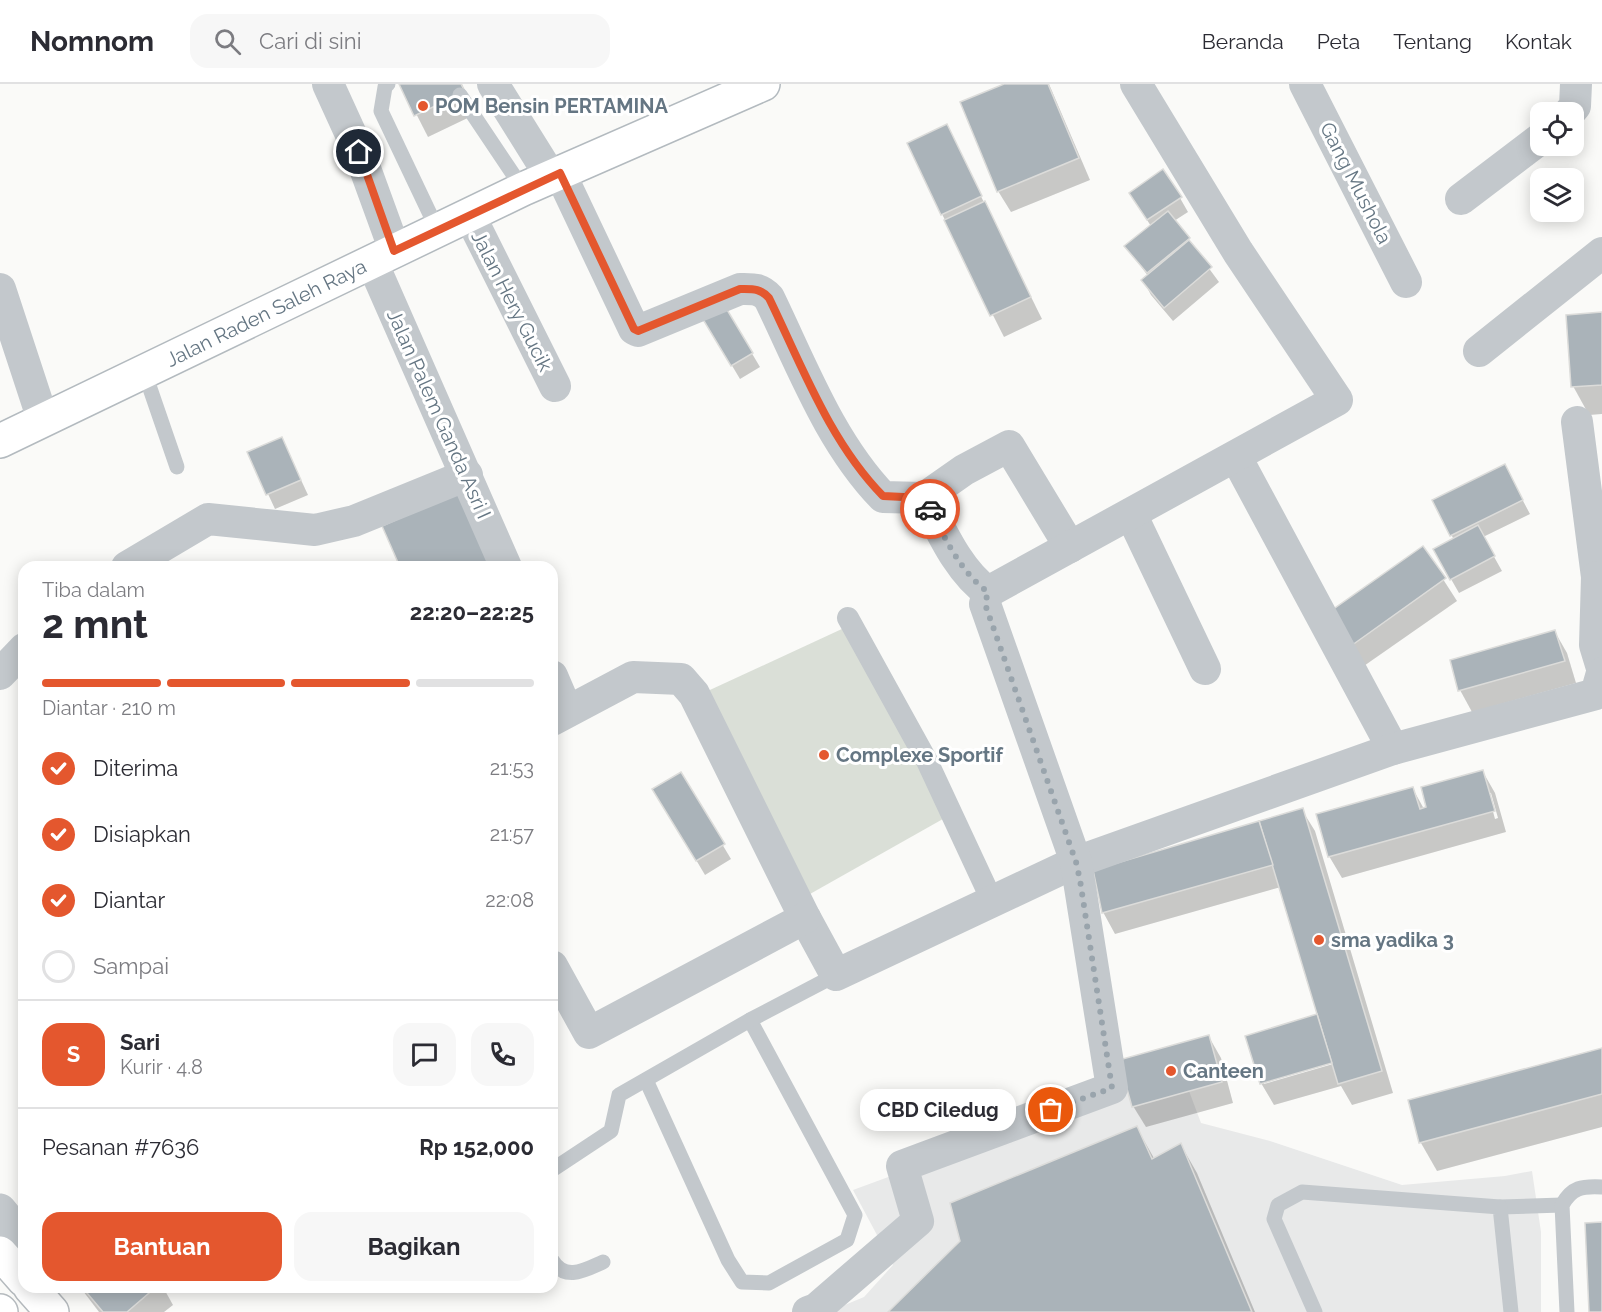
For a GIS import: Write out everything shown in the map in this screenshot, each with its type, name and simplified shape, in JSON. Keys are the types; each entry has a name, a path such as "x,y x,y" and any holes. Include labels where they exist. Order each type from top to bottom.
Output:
{"main road":[{"name":"Jalan Raden Saleh Raya","path":"0,441 545,180 763,84"},
{"path":"0,1253 18,1273"},
{"path":"35,1293 52,1312"}],"street":[{"name":"Jalan Palem Ganda Asri I","path":"328,84 359,152 383,256 467,475 503,561"},
{"path":"493,84 545,180 606,272 631,326 638,331 740,289 758,289 764,292 833,428 853,461 883,496 924,498 964,470 1009,446 1070,547"},
{"path":"808,1312 816,1309 918,1221 902,1166 1112,1088 1076,862 985,604 988,592 1337,400 1238,252 1136,84"},
{"name":"Gang Mushola","path":"1305,84 1406,282"},
{"path":"1575,102 1576,84"},
{"path":"1461,199 1530,147"},
{"name":"Jalan Hery Gucik","path":"470,216 555,386"},
{"path":"1479,351 1602,253"},
{"path":"0,289 43,420"},
{"path":"560,716 633,677 681,680 694,694 805,918 836,975 1076,862 1392,749 1601,684 1595,645 1600,577 1577,422"},
{"path":"1236,457 1392,749"},
{"path":"137,561 208,519 315,530 354,521 467,475"},
{"path":"924,498 952,550 981,587 988,592"},
{"path":"1131,514 1205,669"},
{"path":"848,618 927,761 987,892"},
{"path":"0,674 18,655"},
{"path":"558,977 589,1033 805,918"},
{"path":"0,1210 9,1221 18,1240"},
{"path":"43,1293 52,1312"}],"lane":[{"path":"388,84 385,87 381,111 438,231"},
{"path":"460,95 545,180"},
{"path":"144,371 177,467"},
{"path":"558,1166 611,1131 619,1095 750,1020 836,975"},
{"path":"646,1080 728,1260 742,1282 769,1283 847,1240 855,1215 750,1020"},
{"path":"1567,1312 1562,1205 1570,1192 1576,1189 1583,1186 1602,1187"},
{"path":"1315,1312 1274,1219 1278,1205 1302,1192 1500,1207 1562,1205"},
{"path":"1500,1207 1511,1312"},
{"path":"558,1266 564,1272 576,1274 603,1262"}],"shaded area":[{"name":"Complexe Sportif","path":"844,628 950,815 810,894 699,695"},
{"path":"1127,1089 1189,1091 1201,1123 1270,1141 1402,1185 1505,1176 1532,1171 1541,1232 1541,1312 828,1312 864,1297 893,1265 853,1190"}],"building":[{"name":"POM Bensin PERTAMINA","path":"399,84 461,84 465,92 414,116"},
{"path":"1004,84 1048,84 1079,158 997,192 960,102"},
{"path":"947,124 982,196 941,215 907,143"},
{"path":"1163,169 1182,197 1147,220 1129,193"},
{"path":"985,201 1031,297 990,316 944,220"},
{"path":"1168,211 1190,238 1147,273 1124,246"},
{"path":"1189,240 1212,267 1164,308 1141,280"},
{"path":"723,303 753,353 731,366 701,316"},
{"path":"1602,312 1602,385 1571,387 1566,315"},
{"path":"282,437 301,480 266,495 247,452"},
{"path":"1505,464 1523,500 1450,536 1432,500"},
{"path":"461,491 491,561 397,561 382,526"},
{"path":"1478,525 1495,556 1450,580 1433,549"},
{"path":"1423,546 1446,578 1348,648 1325,615"},
{"path":"1555,630 1565,661 1458,691 1450,660"},
{"path":"1483,770 1495,811 1328,857 1316,814 1413,787 1420,809 1426,807 1421,787"},
{"path":"681,772 725,844 696,861 652,789"},
{"name":"sma yadika 3","path":"1303,808 1382,1071 1338,1084 1259,821"},
{"path":"1259,821 1273,865 1102,913 1093,870"},
{"path":"1317,1014 1332,1063 1260,1084 1245,1036"},
{"name":"Canteen","path":"1209,1035 1222,1082 1132,1107 1119,1060"},
{"path":"1602,1048 1602,1094 1419,1143 1408,1100"},
{"path":"1137,1126 1152,1159 1181,1143 1252,1312 888,1312 960,1241 950,1203"},
{"path":"1602,1222 1602,1312 1589,1312 1585,1223"},
{"path":"87,1293 149,1293 127,1312 103,1312"}],"way so far":[{"path":"930,509 952,550 981,587 988,592 985,604 1076,862 1080,880 1112,1088 1051,1110"}],"place":[{"name":"POM Bensin PERTAMINA","path":"423,106"},
{"name":"Complexe Sportif","path":"824,755"},
{"name":"sma yadika 3","path":"1319,940"},
{"name":"Canteen","path":"1171,1071"},
{"name":"CBD Ciledug","path":"1051,1110"}],"route":[{"path":"359,152 394,251 560,173 634,329 638,331 740,289 758,289 764,292 833,428 853,461 883,496 924,498 930,509"}]}
